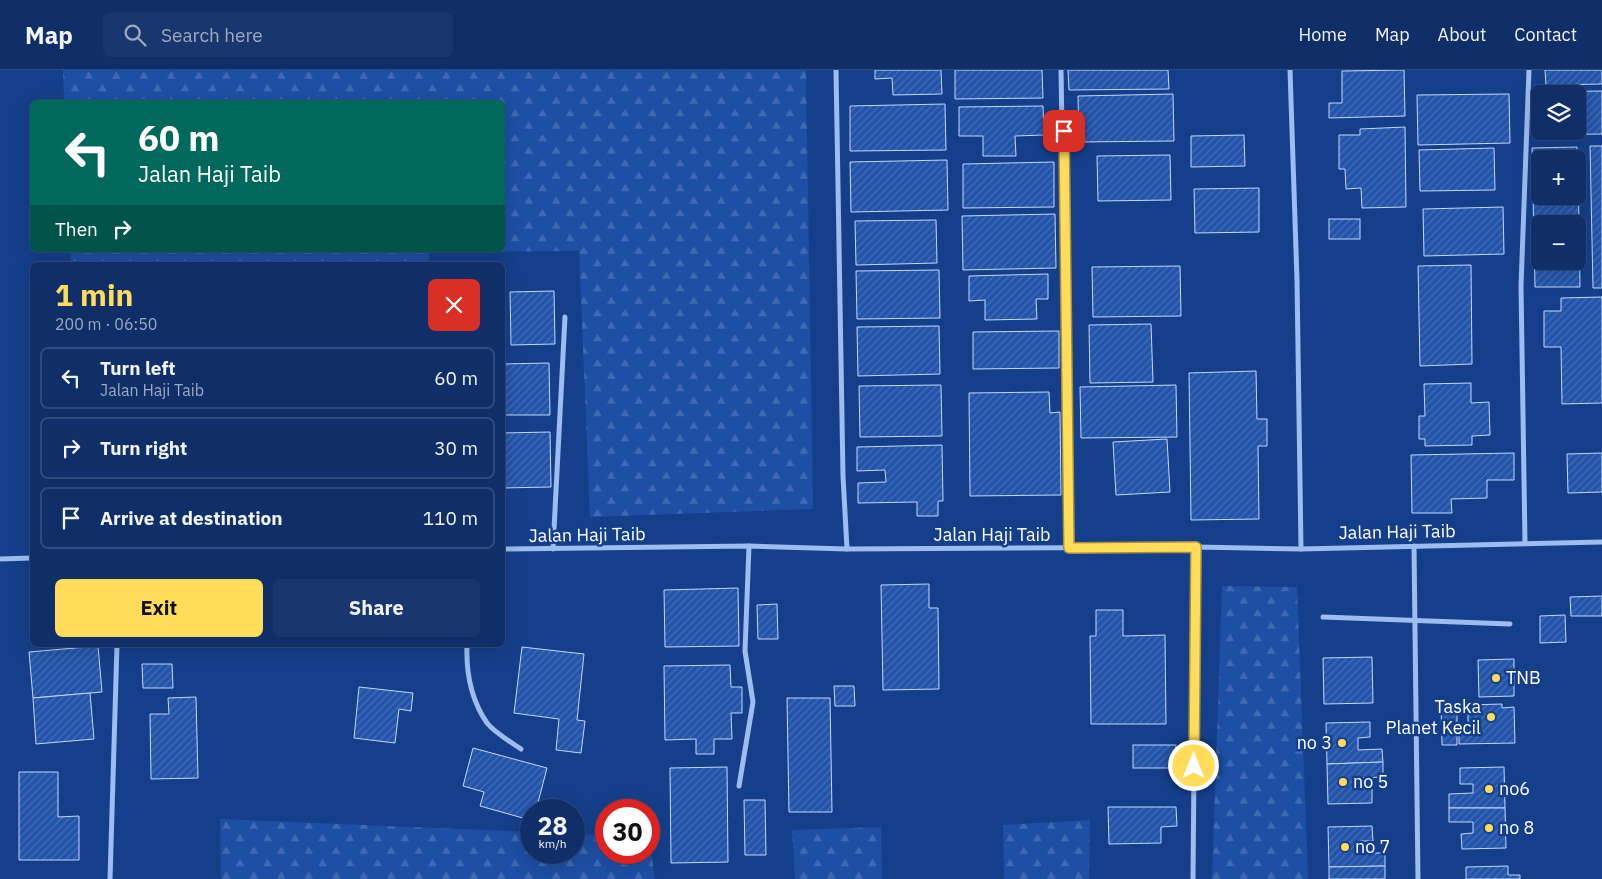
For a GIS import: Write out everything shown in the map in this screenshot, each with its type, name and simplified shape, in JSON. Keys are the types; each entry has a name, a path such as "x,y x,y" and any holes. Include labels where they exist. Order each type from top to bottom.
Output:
{"street":[{"path":"836,70 843,476 847,549"},
{"path":"1062,70 1069,548"},
{"path":"1290,70 1298,290 1301,548"},
{"path":"1525,542 1520,286 1529,70"},
{"path":"553,549 565,317"},
{"name":"Jalan Haji Taib","path":"505,550 749,546 847,549 1301,548 1525,542 1602,542"},
{"path":"739,786 753,702 745,651 749,546"},
{"path":"1414,546 1418,879"},
{"path":"1193,879 1196,547"},
{"path":"0,559 30,558"},
{"path":"1323,617 1414,622 1510,624"},
{"path":"110,879 117,647"},
{"path":"467,647 466,668 470,685 488,724 521,749"}],"green space":[{"path":"63,70 806,70 813,509 590,517 579,251 505,251 505,100 64,100"},
{"path":"70,252 429,252 429,262 71,262"},
{"path":"1222,586 1297,587 1308,879 1212,879"},
{"path":"220,819 520,832 520,864 585,864 585,834 595,835 595,864 653,864 655,879 221,879"},
{"path":"1090,820 1089,879 1004,879 1003,825"},
{"path":"881,827 882,879 795,879 792,830"}],"building":[{"path":"875,70 941,70 942,94 893,95 892,78 875,79"},
{"path":"955,70 1042,70 1043,98 955,99"},
{"path":"1068,70 1168,70 1169,89 1069,90"},
{"path":"1404,70 1405,116 1329,118 1329,103 1342,103 1342,71"},
{"path":"1545,70 1602,70 1602,84 1546,85"},
{"path":"1586,91 1602,91 1602,134 1586,134"},
{"path":"1173,94 1174,141 1079,142 1078,96"},
{"path":"1509,94 1510,143 1418,145 1417,95"},
{"path":"945,104 946,150 850,151 850,106"},
{"path":"1043,106 1044,135 1015,136 1016,156 983,156 983,136 959,136 959,107"},
{"path":"1405,127 1406,207 1362,208 1361,188 1346,189 1345,169 1339,169 1339,135 1360,135 1360,129"},
{"path":"1244,135 1245,166 1191,167 1191,136"},
{"path":"1590,146 1602,146 1602,288 1593,288"},
{"path":"1577,147 1577,150 1532,150 1532,148"},
{"path":"1494,148 1495,190 1420,191 1419,150"},
{"path":"1170,155 1171,200 1098,201 1097,156"},
{"path":"947,160 948,210 851,212 850,162"},
{"path":"1054,162 1054,207 963,208 963,164"},
{"path":"1259,188 1259,232 1195,233 1194,189"},
{"path":"1533,205 1579,205 1579,215 1533,215"},
{"path":"1503,207 1504,254 1424,256 1423,209"},
{"path":"1055,214 1056,268 963,270 962,216"},
{"path":"1329,219 1360,219 1360,239 1329,239"},
{"path":"936,220 937,263 856,265 855,221"},
{"path":"1471,265 1472,364 1420,366 1418,266"},
{"path":"1180,266 1181,316 1093,317 1092,267"},
{"path":"939,270 940,318 857,319 856,271"},
{"path":"1535,270 1580,270 1580,287 1535,287"},
{"path":"1048,274 1048,299 1036,299 1037,319 985,320 985,300 969,301 969,276"},
{"path":"554,291 555,344 511,345 510,292"},
{"path":"1602,297 1602,403 1562,404 1561,347 1544,347 1544,311 1561,311 1561,298"},
{"path":"1151,324 1153,382 1090,383 1089,325"},
{"path":"939,326 940,374 858,376 857,327"},
{"path":"1059,331 1059,368 973,369 973,332"},
{"path":"549,363 550,415 505,415 505,364"},
{"path":"1256,371 1257,419 1267,419 1267,446 1258,446 1259,519 1191,520 1189,373"},
{"path":"1471,383 1471,403 1489,402 1490,435 1472,436 1472,445 1425,446 1425,439 1419,439 1419,416 1425,416 1424,384"},
{"path":"941,385 942,436 860,437 859,386"},
{"path":"1176,385 1177,437 1081,438 1080,387"},
{"path":"1049,392 1050,413 1060,412 1061,495 970,496 969,393"},
{"path":"550,432 551,487 505,488 505,433"},
{"path":"1167,439 1170,492 1116,495 1113,442"},
{"path":"942,445 943,501 938,501 938,516 917,516 917,502 858,503 858,483 886,482 885,470 857,471 857,447"},
{"path":"1514,453 1514,480 1487,480 1487,498 1451,499 1452,513 1412,513 1411,455"},
{"path":"1602,453 1602,492 1568,493 1567,454"},
{"path":"929,584 929,608 938,608 939,689 883,690 881,585"},
{"path":"738,588 739,646 665,647 664,590"},
{"path":"1602,596 1602,616 1571,616 1570,597"},
{"path":"777,604 778,639 758,639 757,605"},
{"path":"1096,610 1123,610 1123,636 1165,635 1166,724 1091,724 1090,636 1096,636"},
{"path":"1565,615 1566,642 1540,643 1540,616"},
{"path":"98,647 102,692 33,698 29,652"},
{"path":"522,647 584,654 577,720 585,721 581,753 556,750 559,719 514,713"},
{"path":"1372,657 1373,703 1324,704 1323,658"},
{"name":"TNB","path":"1514,659 1514,696 1479,697 1478,660"},
{"path":"142,664 172,664 173,688 143,688"},
{"path":"730,665 731,687 742,687 742,713 731,713 732,739 714,739 714,754 696,754 696,739 665,740 664,666"},
{"path":"834,686 854,686 855,706 835,706"},
{"path":"359,687 413,693 411,711 399,709 395,743 354,738"},
{"path":"90,693 94,739 36,744 33,698"},
{"path":"196,697 198,778 151,779 150,714 169,714 168,698"},
{"path":"787,698 830,698 832,812 789,812"},
{"name":"Taska Planet Kecil","path":"1502,704 1502,708 1514,707 1515,743 1459,744 1459,726 1468,726 1468,705"},
{"path":"1441,706 1457,706 1457,745 1442,745"},
{"name":"no 3","path":"1370,722 1370,737 1358,738 1358,750 1382,749 1383,762 1327,764 1326,723"},
{"path":"1133,745 1176,745 1176,768 1133,768"},
{"path":"473,748 547,768 539,799 520,799 520,817 480,806 484,792 463,786"},
{"name":"no 5","path":"1383,762 1383,777 1359,778 1359,787 1372,787 1372,803 1328,804 1327,764"},
{"path":"727,767 728,862 671,863 670,768"},
{"name":"no6","path":"1504,767 1505,808 1449,808 1449,794 1473,793 1473,784 1460,784 1460,768"},
{"path":"19,772 58,772 58,817 79,816 79,860 19,860"},
{"path":"744,800 765,800 766,855 745,855"},
{"path":"1108,807 1176,807 1177,826 1161,827 1161,843 1109,844"},
{"name":"no 8","path":"1449,808 1505,808 1506,848 1462,849 1461,834 1473,833 1473,822 1449,822"},
{"name":"no 7","path":"1372,826 1373,841 1360,841 1361,853 1385,853 1385,866 1329,867 1328,827"},
{"path":"1385,866 1385,879 1329,879 1329,867"},
{"path":"1508,866 1508,875 1520,875 1520,879 1466,879 1466,867"}],"place":[{"name":"TNB","path":"1496,678"},
{"name":"Taska Planet Kecil","path":"1491,717"},
{"name":"no 3","path":"1342,743"},
{"name":"no 5","path":"1343,782"},
{"name":"no6","path":"1489,789"},
{"name":"no 8","path":"1489,828"},
{"name":"no 7","path":"1345,847"}],"route":[{"path":"1064,131 1069,548 1196,547 1194,766"}]}
